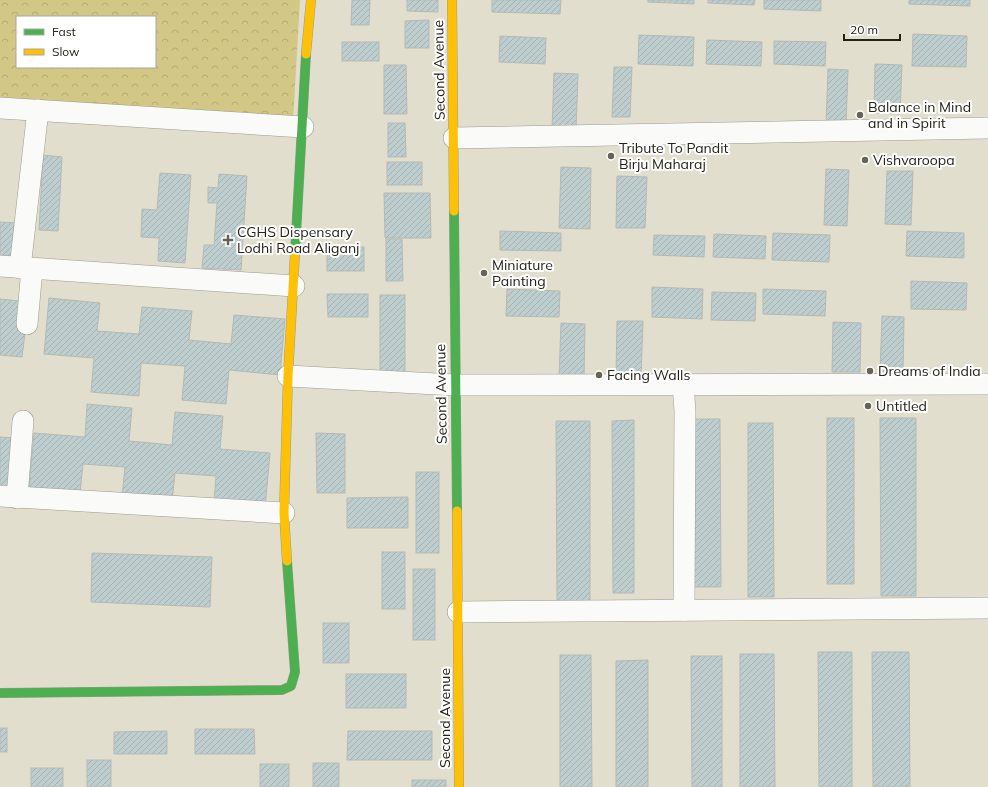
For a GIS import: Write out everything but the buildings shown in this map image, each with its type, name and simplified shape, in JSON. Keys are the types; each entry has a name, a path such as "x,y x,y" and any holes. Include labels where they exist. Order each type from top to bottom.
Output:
{"street":[{"path":"0,693 282,690 291,686 295,672 284,513 288,376 307,39 311,0"},
{"name":"Second Avenue","path":"452,0 459,787"},
{"path":"0,108 303,127"},
{"path":"26,324 17,268 38,110"},
{"path":"454,138 988,128"},
{"path":"17,268 294,286"},
{"path":"288,376 455,385 988,384"},
{"path":"683,384 685,419 684,610"},
{"path":"23,421 9,497 284,513"},
{"path":"458,612 988,608"}],"green space":[{"path":"0,0 300,0 293,121 0,105"}],"traffic: fast":[{"path":"295,253 306,54"},
{"path":"454,211 457,511"},
{"path":"0,693 282,690 291,686 295,672 287,561"}],"traffic: slow":[{"path":"306,54 311,0"},
{"path":"452,0 454,211"},
{"path":"287,561 284,513 288,376 295,253"},
{"path":"457,511 459,787"}],"place":[{"name":"Balance in Mind and in Spirit","path":"860,115"},
{"name":"Tribute To Pandit Birju Maharaj","path":"611,156"},
{"name":"Vishvaroopa","path":"865,160"},
{"name":"CGHS Dispensary Lodhi Road Aliganj","path":"228,240"},
{"name":"Miniature Painting","path":"484,273"},
{"name":"Dreams of India","path":"870,371"},
{"name":"Facing Walls","path":"599,375"},
{"name":"Untitled","path":"868,406"}]}
